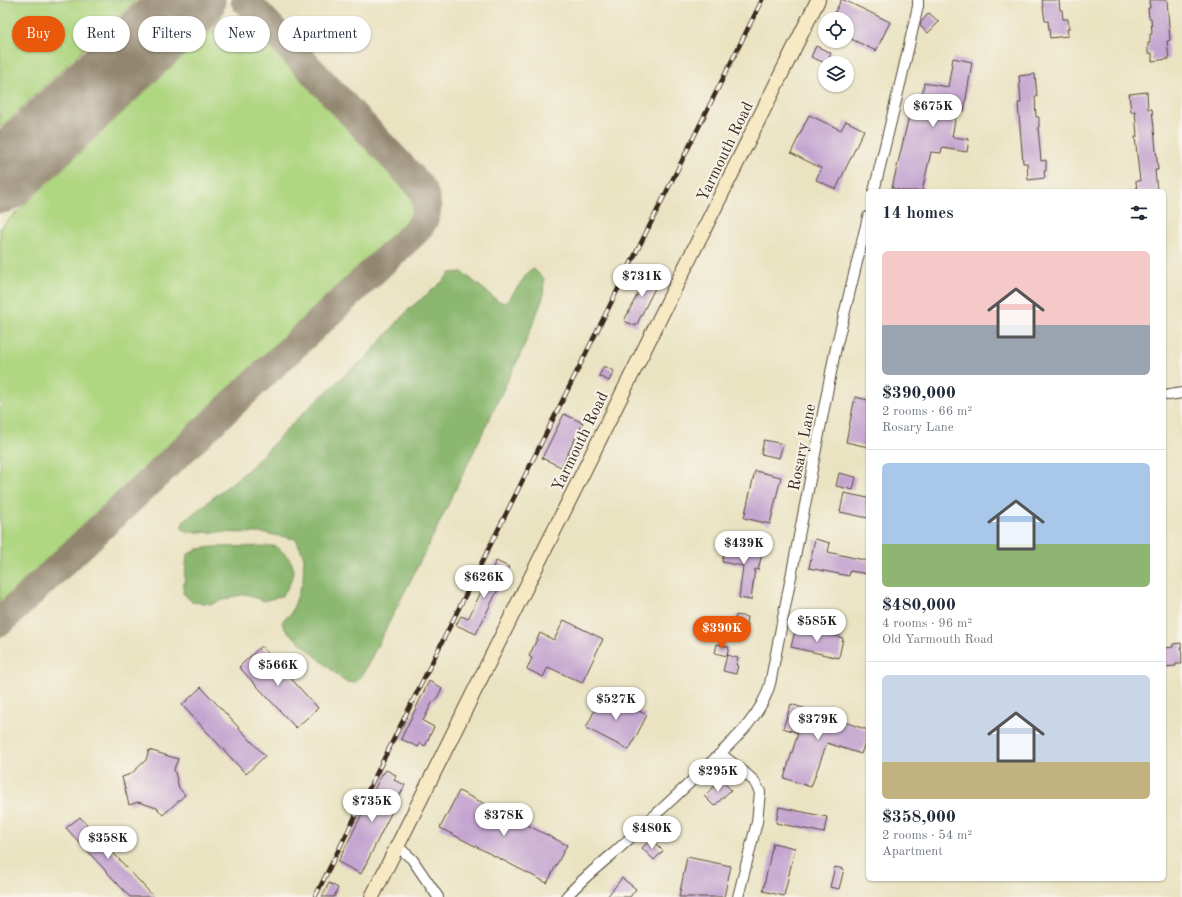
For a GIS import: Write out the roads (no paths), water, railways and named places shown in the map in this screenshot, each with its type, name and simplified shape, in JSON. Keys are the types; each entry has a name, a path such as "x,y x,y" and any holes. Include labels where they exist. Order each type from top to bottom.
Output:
{"main road":[{"name":"Yarmouth Road","path":"372,897 818,0"}],"street":[{"path":"874,189 904,71 917,12 918,0"},
{"name":"Rosary Lane","path":"566,897 575,886 720,754 756,714 766,697 770,684 835,352 866,225"},
{"path":"1169,396 1182,393"},
{"path":"720,754 754,781 760,792 757,822 738,897"},
{"path":"397,846 412,859 438,897"}],"railway":[{"path":"315,897 762,0"}]}
